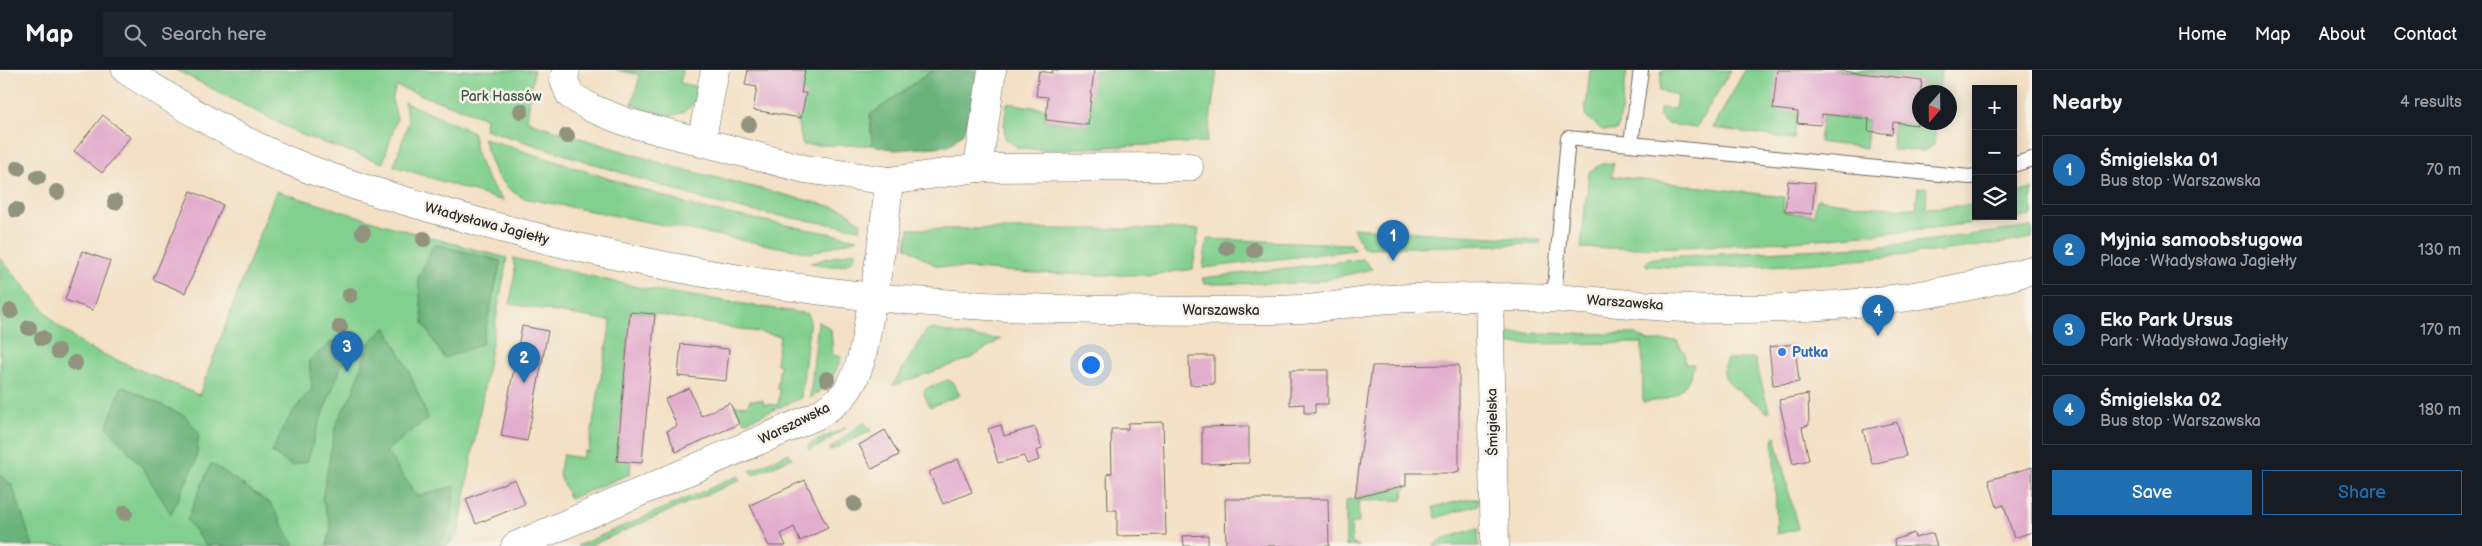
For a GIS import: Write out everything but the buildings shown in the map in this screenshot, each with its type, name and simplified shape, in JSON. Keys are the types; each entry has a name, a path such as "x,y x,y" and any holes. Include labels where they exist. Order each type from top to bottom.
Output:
{"street":[{"name":"Władysława Jagiełły","path":"126,70 187,110 272,154 384,194 489,225 597,251 758,281 874,296"},
{"path":"566,70 564,80 570,95 591,108 626,122 700,143 805,169 889,180 978,168 1189,167"},
{"path":"700,143 715,70"},
{"path":"978,168 992,70"},
{"path":"874,296 882,248 889,180"},
{"name":"Warszawska","path":"515,546 816,416 832,406 846,392 855,376 865,345 874,296 977,304 1102,310 1305,309 1380,300 1554,297 1709,309 1806,306 1867,302 1925,295 2032,270"},
{"name":"Śmigielska","path":"1489,298 1495,546"}],"lane":[{"path":"1631,143 1641,70"},
{"path":"1554,297 1568,138 1972,177"},
{"path":"2017,164 2032,160"}],"green space":[{"name":"Park Hassów","path":"176,70 534,70 527,119 532,123 674,167 845,210 861,223 860,229 756,212 709,201 485,129 486,118 396,86 392,100 397,118 383,163 304,136"},
{"path":"617,70 683,70 680,83 702,88 689,108 681,113 664,115 654,113 632,104 640,75"},
{"path":"804,70 933,70 870,115 872,145 803,145 796,117"},
{"path":"933,70 977,70 971,111 963,133 949,146 895,150 872,145 870,115"},
{"path":"1093,70 1217,70 1207,142 1045,150 1018,148 1005,138 1004,125 1007,103 1046,109 1045,120 1087,125"},
{"path":"1590,70 1627,70 1619,125 1616,131 1602,130 1585,115"},
{"path":"1662,70 1731,70 1696,128 1667,124 1660,117 1660,108 1675,109 1677,95 1659,91"},
{"path":"1745,70 1777,70 1798,112 1794,139 1713,128"},
{"path":"1833,70 1941,70 1940,85 1922,85 1922,80"},
{"path":"404,102 473,132 482,169 503,201 394,166 409,121"},
{"path":"1823,114 1869,120 1866,148 1819,142"},
{"path":"1893,122 1912,124 1912,130 1935,130 1934,145 1925,151 1892,150"},
{"path":"483,138 703,209 858,239 810,253 523,198 513,192 496,173"},
{"path":"1614,163 1611,176 1784,197 1783,212 1814,215 1817,199 1872,207 1916,208 1918,188 1927,187 1926,208 1972,205 1972,220 1997,220 1863,235 1751,244 1694,247 1581,248 1589,172 1601,164"},
{"path":"2032,189 2032,216 2017,218 2017,193"},
{"path":"276,191 396,228 507,258 458,535 447,546 0,546 0,258 56,324 88,348 199,395"},
{"path":"2032,227 2032,238 1965,248 1874,258 1739,267 1647,266 1645,264 1650,259 1662,257 1884,246"},
{"path":"1353,228 1541,240 1540,244 1363,248"},
{"path":"909,229 1199,229 1193,269 1149,275 1107,275 1034,273 935,265 906,247"},
{"path":"1207,239 1351,244 1355,250 1203,268"},
{"path":"434,244 501,261 482,344 444,358 423,323 418,278"},
{"path":"856,251 854,258 844,265 830,266 810,263"},
{"path":"513,258 641,288 808,314 810,318 801,398 745,422 734,405 747,406 750,400 763,400 763,404 778,405 780,389 777,389 780,365 776,363 780,336 655,314 630,312 617,460 631,461 630,474 570,499 559,475 563,455 582,458 584,451 588,452 611,321 510,304 515,271"},
{"path":"1363,259 1372,269 1311,283 1205,284 1202,280 1203,278"},
{"path":"818,321 831,329 833,355 841,357 830,381 810,398"},
{"path":"386,327 408,369 428,418 386,451 417,496 455,486 450,525 439,546 327,546 331,526 322,499 336,424 354,390 369,343"},
{"path":"932,329 980,338 1001,339 971,358 892,386 926,331"},
{"path":"1506,333 1636,334 1648,341 1677,341 1685,354 1685,364 1694,364 1687,382 1677,394 1662,400 1643,402 1642,343 1506,344"},
{"path":"333,341 344,359 315,434 308,461 292,466 272,453 289,419 312,389 309,361"},
{"path":"1727,359 1755,359 1769,411 1767,413 1762,407 1730,384 1725,377 1724,368"},
{"path":"948,380 952,382 960,395 930,407 924,394 925,389"},
{"path":"122,386 185,416 199,433 196,461 171,514 142,467 107,426"},
{"path":"864,422 871,431 829,451 829,449"},
{"path":"847,427 819,446 809,450 808,445"},
{"path":"1775,436 1798,529 1777,534 1773,437"},
{"path":"789,453 792,458 753,475 750,471"},
{"path":"211,463 271,504 295,546 206,546 187,520"},
{"path":"0,475 12,485 33,546 0,546"},
{"path":"738,476 740,480 589,546 577,546"},
{"path":"1406,485 1402,500 1358,501 1359,523 1351,523 1352,544 1359,546 1346,546 1346,500"},
{"path":"1469,499 1478,499 1478,505 1436,518 1433,507"},
{"path":"1478,528 1479,546 1433,546 1440,540"}],"place":[{"name":"Śmigielska 01","path":"1393,261"},
{"name":"Śmigielska 02","path":"1878,336"},
{"name":"Putka","path":"1782,352"},
{"name":"Eko Park Ursus","path":"347,372"},
{"name":"Myjnia samoobsługowa","path":"524,383"}]}
